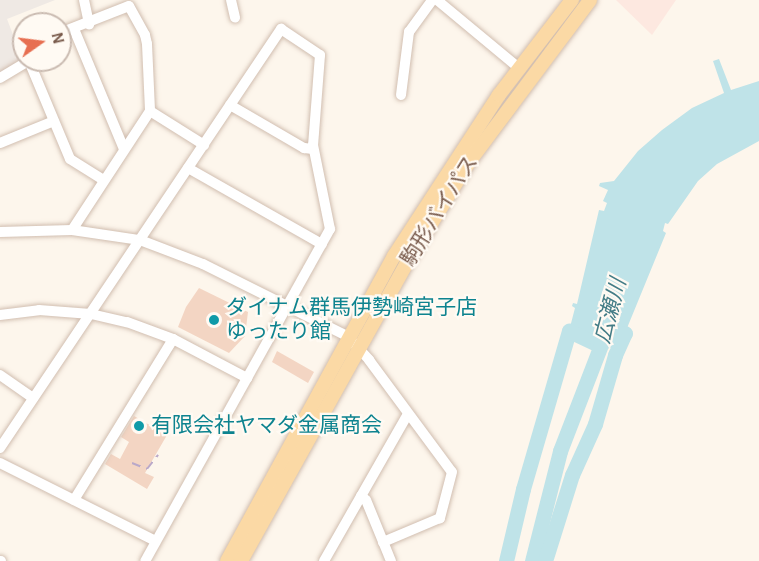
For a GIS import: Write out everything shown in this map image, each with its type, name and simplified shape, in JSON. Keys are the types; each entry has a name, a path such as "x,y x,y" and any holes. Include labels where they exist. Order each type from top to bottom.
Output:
{"main road":[{"name":"駒形バイパス","path":"241,561 355,344 394,256 457,157 519,69 572,0"},
{"name":"駒形バイパス","path":"227,561 355,344 469,162 590,0"}],"street":[{"path":"84,0 89,24"},
{"path":"231,0 235,18"},
{"path":"401,95 409,32 432,0"},
{"path":"437,0 519,69"},
{"path":"72,230 150,111 147,39 129,6 74,29 124,149"},
{"path":"0,448 281,29 322,58 314,149 330,225 288,306 145,561"},
{"path":"34,72 70,159 104,180"},
{"path":"230,105 304,148 314,149"},
{"path":"150,111 204,145"},
{"path":"0,143 54,121"},
{"path":"188,168 322,244"},
{"path":"0,232 72,230 140,240 203,264 336,328 355,344 450,469 452,479 440,518 383,542"},
{"path":"0,315 39,310 91,314 127,321 173,339 247,378"},
{"path":"74,500 173,339"},
{"path":"0,375 33,398"},
{"path":"324,561 408,414"},
{"path":"0,463 156,541"},
{"path":"361,496 366,500 391,561"}],"shaded area":[{"path":"0,0 55,0 25,12 12,12 12,17 7,19 12,32 12,67 0,73"},
{"path":"616,0 676,0 652,35"}],"water":[{"path":"719,59 731,90 759,81 759,141 717,164 698,181 668,224 665,223 663,231 666,233 625,333 597,344 569,331 575,308 572,306 573,303 577,304 599,210 604,211 607,203 603,201 608,190 599,186 600,183 614,181 638,151 692,108 724,93 713,61"}],"building":[{"name":"ダイナム群馬伊勢崎宮子店 ゆったり館","path":"199,288 248,312 245,336 229,353 178,327 186,307"},
{"path":"277,351 314,372 308,383 272,362"},
{"path":"134,416 167,435 145,473 154,477 147,489 105,464 111,454 120,459 129,442 121,437"}],"waterway":[{"name":"広瀬川","path":"532,561 560,451 609,324"},
{"path":"506,561 523,489 569,331 597,344 625,333"},
{"path":"545,561 572,475 595,424 615,355 625,333"}],"railway":[{"path":"132,463 147,469 158,455"}],"place":[{"name":"ダイナム群馬伊勢崎宮子店 ゆったり館","path":"214,320"},
{"name":"有限会社ヤマダ金属商会","path":"139,426"}]}
